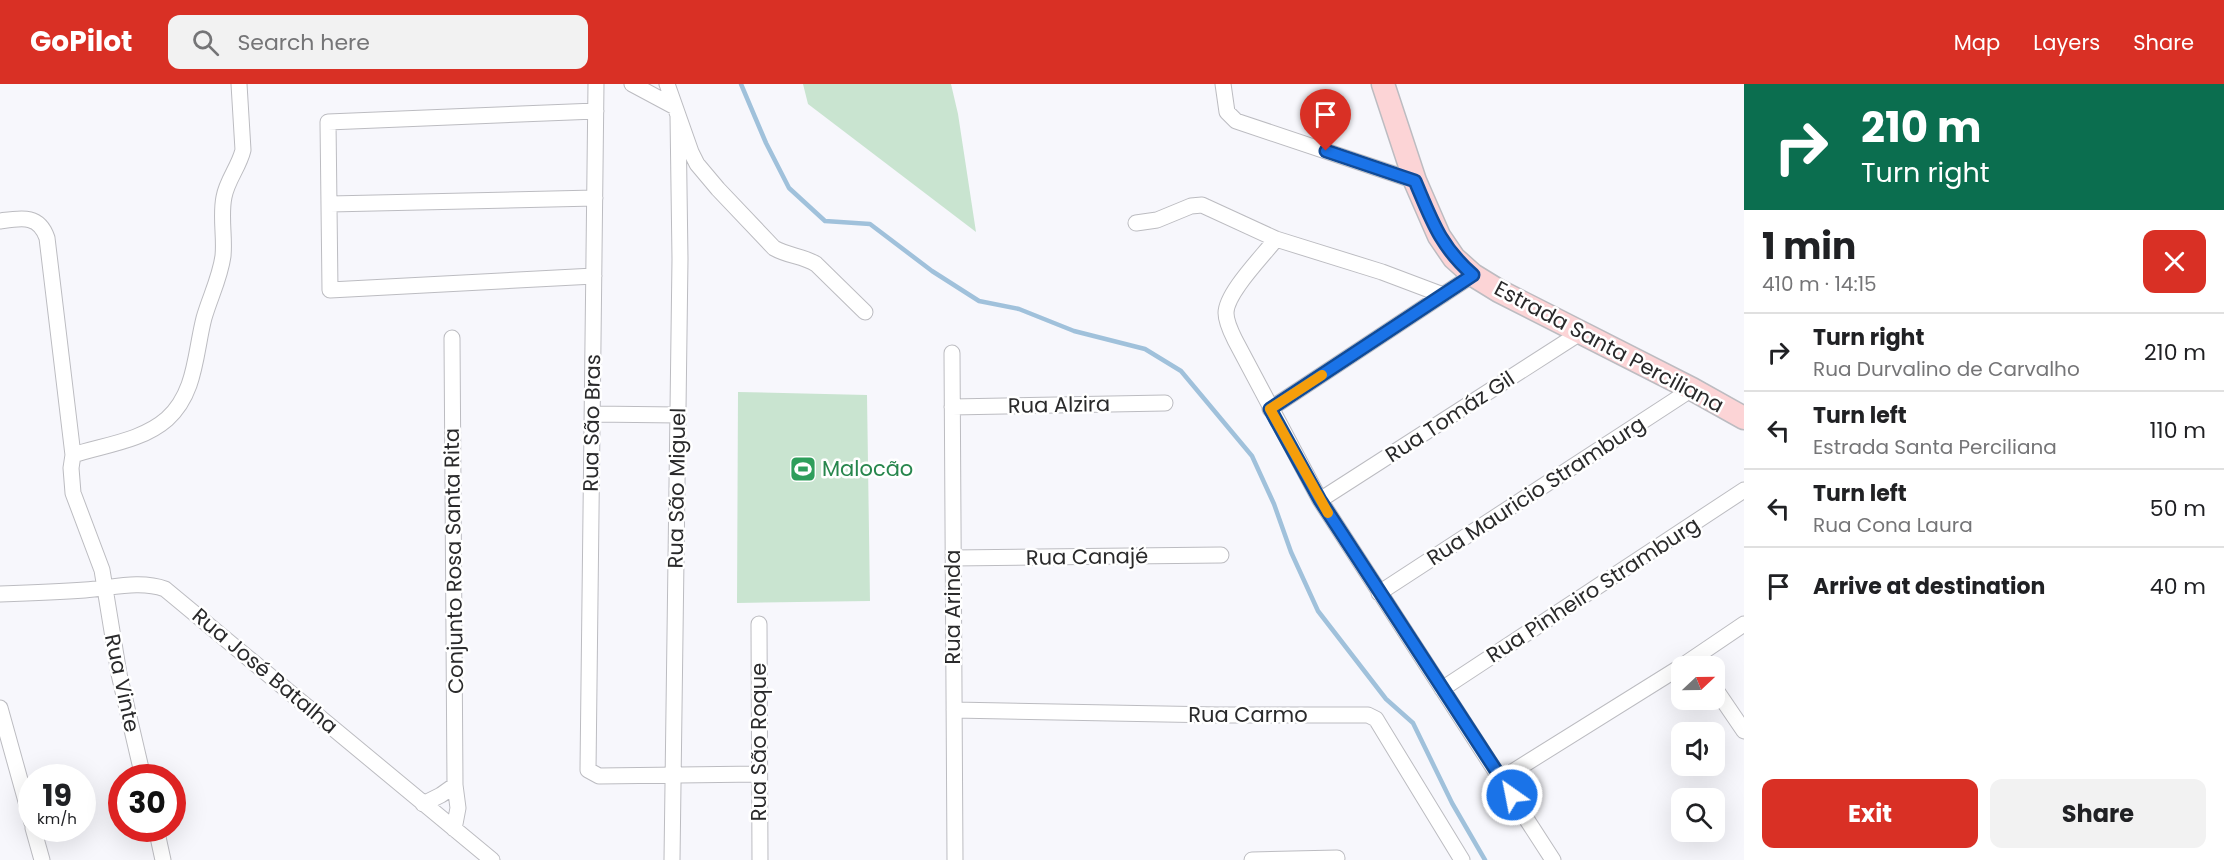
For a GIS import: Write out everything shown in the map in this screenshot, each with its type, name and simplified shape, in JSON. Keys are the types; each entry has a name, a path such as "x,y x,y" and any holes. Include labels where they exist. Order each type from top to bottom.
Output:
{"street":[{"path":"73,455 152,430 166,420 184,397 192,377 201,330 220,273 224,243 222,217 226,188 237,168 243,150 239,84"},
{"name":"Rua São Bras","path":"596,84 593,414 586,763 588,770 599,776 672,775"},
{"path":"632,84 677,111"},
{"path":"667,84 697,164 753,227 781,252 807,258 816,264 830,275 865,312"},
{"path":"1223,84 1227,112 1236,121 1415,181"},
{"name":"Estrada Santa Perciliana","path":"1383,84 1415,181 1439,236 1454,258 1473,275 1531,308 1692,389 1744,418"},
{"path":"594,276 330,290 328,122 596,111"},
{"name":"Rua São Miguel","path":"672,860 680,259 677,111"},
{"path":"330,204 595,198"},
{"path":"1136,223 1157,220 1191,206 1202,205 1276,239 1382,272 1443,295"},
{"name":"Rua Vinte","path":"0,221 16,219 36,221 44,229 47,238 73,455 71,468 73,493 98,557 119,674 140,764"},
{"path":"1276,239 1228,303 1226,313 1235,340 1320,500 1553,860"},
{"path":"1270,409 1473,275"},
{"name":"Rua Tomáz Gil","path":"1320,500 1580,333"},
{"name":"Conjunto Rosa Santa Rita","path":"452,338 455,785 458,808 454,829"},
{"name":"Rua Arinda","path":"952,353 955,860"},
{"name":"Rua Mauricio Stramburg","path":"1379,593 1692,389"},
{"name":"Rua Alzira","path":"952,406 1165,403"},
{"path":"593,414 678,415"},
{"name":"Rua Pinheiro Stramburg","path":"1442,689 1744,490"},
{"name":"Rua Canajé","path":"953,558 1221,555"},
{"name":"Rua José Batalha","path":"0,594 152,585 165,589 492,860"},
{"name":"Rua São Roque","path":"759,624 760,860"},
{"path":"1701,656 1744,624"},
{"path":"1501,779 1671,676"},
{"path":"1725,703 1744,731"},
{"path":"0,708 18,773"},
{"name":"Rua Carmo","path":"954,710 1207,715 1368,715 1376,719 1462,860"},
{"path":"672,775 759,774"},
{"path":"423,804 455,785"},
{"path":"37,842 42,860"},
{"path":"160,842 164,860"},
{"path":"1252,860 1337,858"}],"green space":[{"path":"803,84 951,84 958,114 976,232 808,104"},
{"name":"Malocão","path":"738,392 867,395 870,601 737,603"}],"waterway":[{"path":"741,84 766,143 789,188 825,221 870,224 932,271 979,301 1019,309 1074,331 1145,349 1181,371 1252,456 1318,611 1386,699 1413,723 1452,803 1485,860"}],"slow traffic":[{"path":"1322,375 1270,409 1328,513"}],"place":[{"name":"Malocão","path":"803,469"}],"route":[{"path":"1326,151 1415,181 1439,236 1454,258 1473,275 1270,409 1320,500 1512,795"}]}
